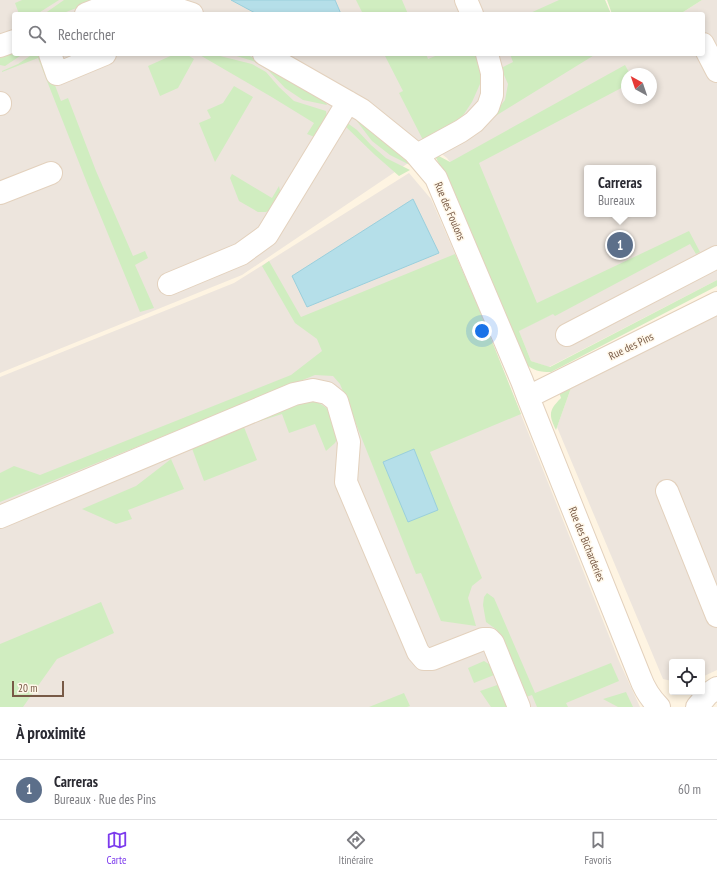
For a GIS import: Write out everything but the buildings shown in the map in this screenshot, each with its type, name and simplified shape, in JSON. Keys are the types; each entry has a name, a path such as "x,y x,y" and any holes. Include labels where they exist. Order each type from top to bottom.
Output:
{"street":[{"path":"466,0 471,12"},
{"path":"91,12 114,3 158,2 186,12"},
{"path":"0,46 12,42"},
{"path":"705,48 717,71"},
{"path":"51,56 57,74 100,56"},
{"name":"Rue des Foulons","path":"268,56 362,110 414,152 436,178 522,381 536,393"},
{"path":"417,155 461,131 474,122 488,107 492,95 492,73 488,56"},
{"path":"169,284 241,254 267,235 348,102"},
{"path":"0,193 51,173"},
{"path":"567,335 717,257"},
{"name":"Rue des Pins","path":"536,393 717,303"},
{"path":"0,517 294,394 313,390 327,393 337,401 349,442 346,482 418,652 424,659 432,659 484,639 490,639 519,707"},
{"name":"Rue des Bicharderies","path":"536,393 640,677 646,691 659,707"},
{"path":"667,491 717,616"},
{"path":"697,707 708,694 717,688"}],"shaded area":[{"path":"0,0 605,0 610,12 12,12 12,56 705,56 705,12 683,12 702,0 717,0 717,280 549,367 531,361 450,162 432,147 242,275 0,373"},
{"path":"409,173 431,199 477,304 619,661 640,707 0,707 0,377 234,283"},
{"path":"717,315 717,670 705,676 705,659 669,659 669,680 663,679 557,427 571,388"}],"green space":[{"path":"22,0 59,0 40,12 18,12 15,3"},
{"path":"64,0 97,0 66,12 47,12"},
{"path":"356,0 402,0 407,12 362,12"},
{"path":"559,0 605,0 610,12 532,12"},
{"path":"607,0 702,0 683,12 611,12"},
{"path":"12,52 12,56 20,56 5,66 0,65 0,57"},
{"path":"30,56 44,56 61,101 68,98 96,171 133,256 145,251 148,258 135,265 154,308 140,312 38,58 2,72"},
{"path":"170,56 189,56 194,59 178,88 160,96 148,66"},
{"path":"201,56 220,56 252,64 266,72 294,101 326,111 327,118 317,138 307,134 314,123"},
{"path":"237,56 250,56 323,97 327,105 303,100 285,88 268,70 253,61"},
{"path":"385,56 427,56 428,59 435,56 480,56 482,65 480,84 472,102 464,114 456,122 423,140 399,93 403,91"},
{"path":"511,56 593,56 489,120 505,100 508,84 501,68 513,62"},
{"path":"625,65 627,68 621,68 621,88 479,163 537,303 689,231 700,252 696,254 690,244 555,316 553,314 519,331 531,361 550,367 717,280 717,286 551,372 543,372 531,368 525,363 456,196 436,158 437,155 450,162"},
{"path":"234,86 253,97 215,162 199,123 211,118 207,110 223,103"},
{"path":"356,120 365,123 401,152 414,167 390,155 372,141"},
{"path":"346,122 357,130 386,158 410,170 399,176 344,125"},
{"path":"232,174 272,198 279,186 281,195 274,208 266,212 258,212 239,201 230,178"},
{"path":"455,254 477,304 521,414 430,452 482,578 472,586 468,598 476,626 441,621 421,573 416,574 340,384 333,376 315,375 0,502 0,473 14,466 40,475 291,375 322,351 317,339 295,323 262,266 269,261 301,317"},
{"path":"570,386 571,388 556,430 551,413 554,406 561,398 559,392"},
{"path":"312,400 328,409 340,434 335,443 326,451 315,424 289,433 282,414 254,423 251,418"},
{"path":"242,422 257,460 204,481 190,443"},
{"path":"171,459 184,489 128,510 132,519 116,524 82,509 136,486"},
{"path":"487,593 494,598 535,693 611,663 619,681 566,703 568,707 537,707 532,695 526,697 497,630 486,622 483,605 484,597"},
{"path":"101,602 114,633 57,659 23,707 0,707 0,644"},
{"path":"484,661 492,666 494,675 474,683 468,668"},
{"path":"500,684 510,707 491,707 480,691"},
{"path":"626,692 633,707 618,707 603,699"},
{"path":"404,693 410,706 369,707"}],"water":[{"path":"231,0 335,0 340,12 253,12"},
{"path":"413,199 439,253 307,307 292,276"},
{"path":"414,449 438,510 408,522 383,462"}],"place":[{"name":"Carreras","path":"620,245"}]}
